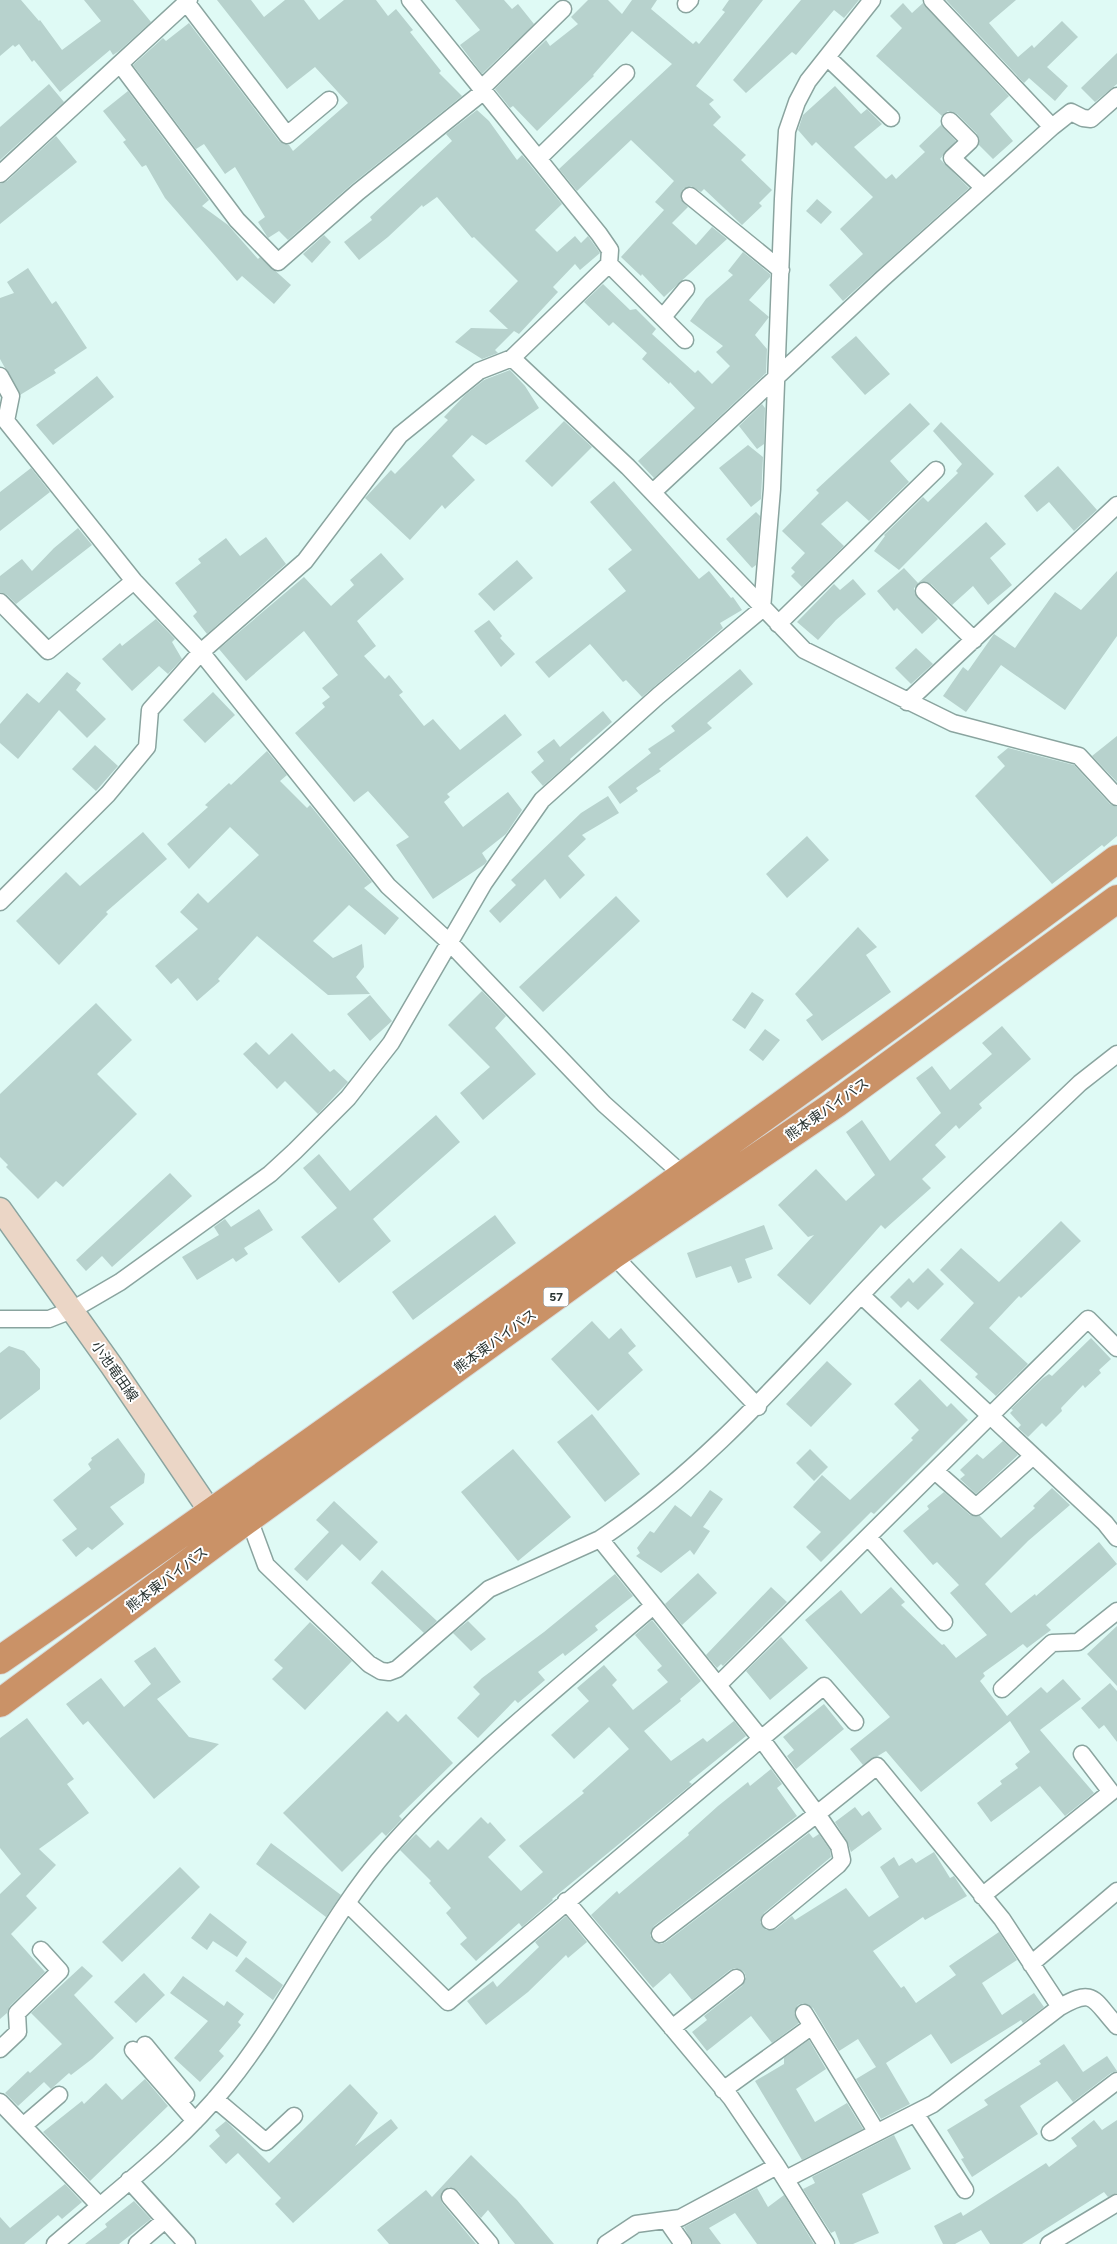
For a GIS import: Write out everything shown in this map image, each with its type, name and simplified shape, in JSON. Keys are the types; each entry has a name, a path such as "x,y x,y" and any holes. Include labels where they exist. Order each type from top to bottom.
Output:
{"highway":[{"name":"熊本東バイパス","path":"0,1703 219,1524 683,1175 977,963 1117,858"},
{"name":"熊本東バイパス","path":"4,1652 219,1524 249,1519 613,1256 837,1103 1117,899"}],"main road":[{"name":"小池竜田線","path":"0,1209 219,1524"}],"street":[{"path":"0,902 108,794 147,747 150,710 200,652 305,560 400,436 478,371 512,358 609,264 611,254 608,246 410,0"},
{"path":"0,1320 49,1319 72,1310 120,1282 270,1174 348,1098 391,1043 484,883 542,800 658,696 762,609 772,489 787,131 805,86 872,0"},
{"path":"932,0 1052,126"},
{"path":"0,174 187,1 287,135 329,100"},
{"path":"120,64 236,220 278,262 358,192 483,90 563,9"},
{"path":"827,57 891,118"},
{"path":"539,158 626,74"},
{"path":"652,492 1052,126 1071,112 1083,118 1091,118 1117,96"},
{"path":"950,121 970,141 952,158 984,188"},
{"path":"690,196 780,270"},
{"path":"609,264 685,340"},
{"path":"663,317 686,289"},
{"path":"512,358 652,492 799,646 817,658 907,702 968,728 1079,756 1117,797"},
{"path":"0,376 11,396 6,421 134,581 200,652 388,886 450,942 604,1104 683,1175"},
{"path":"778,624 936,470"},
{"path":"907,702 1117,505"},
{"path":"0,602 48,651 134,581"},
{"path":"924,591 974,640"},
{"path":"249,1519 266,1565 369,1664 381,1671 389,1672 406,1663 494,1586 600,1539 661,1495 758,1407 861,1295 1080,1082 1117,1054"},
{"path":"613,1256 758,1407"},
{"path":"861,1295 1105,1523 1117,1538"},
{"path":"718,1686 1088,1319 1117,1348"},
{"path":"935,1471 976,1507 1033,1456"},
{"path":"868,1537 944,1622"},
{"path":"600,1539 762,1740 839,1846 842,1860 838,1865 770,1920"},
{"path":"55,2244 177,2140 228,2084 347,1903 388,1850 476,1760 653,1606"},
{"path":"1002,1688 1052,1643 1078,1642 1117,1611"},
{"path":"347,1903 448,2002 824,1686 855,1722"},
{"path":"982,1896 1111,1792 1082,1754"},
{"path":"660,1934 877,1766 1002,1919 1060,2007"},
{"path":"1031,1964 1117,1891"},
{"path":"566,1901 723,2090 781,2172 826,2244"},
{"path":"0,2049 18,2032 17,2013 60,1971 41,1950"},
{"path":"672,2028 736,1978"},
{"path":"606,2244 636,2224 667,2221 694,2211 876,2132 933,2104 1060,2007 1079,1996 1086,1996 1092,1999 1117,2026"},
{"path":"723,2090 808,2019 876,2132"},
{"path":"139,2048 199,2118"},
{"path":"1050,2132 1117,2081"},
{"path":"23,2126 59,2095"},
{"path":"215,2099 266,2142 294,2116"},
{"path":"0,2102 99,2205"},
{"path":"915,2113 965,2190"},
{"path":"129,2180 187,2244"},
{"path":"450,2197 490,2244"},
{"path":"1049,2244 1117,2202"},
{"path":"137,2244 165,2220"},
{"path":"667,2221 683,2244"}],"building":[{"path":"0,0 21,0 40,20 62,50 101,21 84,0 133,0 151,22 119,51 113,55 110,50 60,92 34,60 32,62 19,44 15,47 13,45 0,56"},
{"path":"217,0 251,0 264,17 285,0 304,0 319,20 344,0 376,0 388,16 396,9 413,30 410,32 441,71 439,73 462,96 352,184 288,240 279,231 268,238 258,222 265,217 235,167 225,174 204,144 196,149 133,65 163,38 166,41 189,23 279,141 289,145 293,151 348,103 315,67 287,89"},
{"path":"455,0 504,0 512,9 518,4 534,24 482,74 460,45 480,30"},
{"path":"588,0 608,0 622,14 632,0 657,0 651,9 693,44 696,41 699,44 725,12 722,10 729,0 763,0 696,86 714,100 709,104 721,117 713,125 746,155 741,160 772,190 759,203 762,206 742,225 704,189 701,192 691,186 683,189 681,199 688,207 672,223 696,245 712,227 727,239 664,297 642,274 641,276 621,257 664,210 655,202 674,181 631,140 577,191 559,169 672,64 632,31 594,76 537,131 513,106 510,108 495,89 546,40 550,46 578,24 571,17"},
{"path":"801,0 859,0 844,18 834,10 796,55 792,52 746,93 733,80"},
{"path":"946,0 1016,0 989,23 1018,57 1032,45 1034,48 1062,21 1078,37 1047,67 1068,86 1055,101 1029,78 1024,83"},
{"path":"903,3 912,13 923,3 1009,96 990,114 1013,141 993,159 979,145 977,134 957,114 948,111 942,116 876,56 902,28 890,16"},
{"path":"1117,53 1117,84 1095,102 1081,88"},
{"path":"49,84 64,102 0,160 0,127"},
{"path":"835,86 861,114 867,109 882,124 854,147 886,179 892,174 896,179 925,152 919,146 941,125 956,141 940,159 969,188 843,301 829,285 863,254 840,229 873,197 816,142 812,146 798,130 803,115"},
{"path":"128,91 209,200 202,206 228,225 258,259 260,257 291,285 274,304 242,276 237,281 165,198 146,165 142,167 123,142 126,140 103,111"},
{"path":"477,110 489,121 517,160 522,155 562,204 535,230 557,252 575,236 581,243 588,236 600,253 580,270 575,264 553,287 558,292 519,334 514,331 495,350 498,353 482,359 455,342 471,328 508,329 489,311 518,281 474,237 472,238 437,197 423,207 422,205 388,237 359,260 344,242 372,220 370,217 452,141 446,134"},
{"path":"56,136 77,162 0,224 0,184 7,181"},
{"path":"817,199 832,212 821,224 806,211"},
{"path":"324,235 331,242 312,263 303,254"},
{"path":"743,252 770,274 770,277 749,300 769,317 755,335 767,349 766,373 654,478 638,461 695,408 670,382 669,384 642,359 647,353 613,322 609,326 584,302 603,284 630,310 636,309 656,329 652,334 695,373 698,370 712,384 730,366 716,352 723,346 690,321 706,299 733,275 728,271"},
{"path":"28,268 52,304 56,301 87,348 54,370 56,373 20,395 0,359 0,298 14,293 7,282"},
{"path":"856,336 890,374 865,395 831,357"},
{"path":"510,370 525,386 539,408 486,445 472,435 452,456 475,480 445,509 442,505 410,540 365,498 391,470 395,474 448,420 444,417 465,395 484,380"},
{"path":"97,376 114,397 53,445 36,425"},
{"path":"910,403 930,424 890,461 909,482 869,521 847,501 821,524 844,546 802,587 791,576 795,572 791,568 805,553 782,531 819,493 816,490"},
{"path":"762,404 765,408 764,444 757,449 739,426"},
{"path":"564,421 592,447 552,487 525,461"},
{"path":"941,422 994,474 899,570 874,551 884,535 923,497 928,502 958,473 956,471 962,464 933,431"},
{"path":"748,445 763,457 761,499 751,507 719,468"},
{"path":"1058,466 1097,510 1074,531 1049,502 1037,512 1024,496"},
{"path":"31,468 50,492 0,531 0,492"},
{"path":"614,481 699,579 709,571 731,598 733,597 742,610 720,623 723,628 642,697 626,680 623,682 590,644 549,678 535,662 626,591 608,569 632,550 590,502"},
{"path":"756,512 760,516 756,565 752,568 726,539"},
{"path":"986,522 1006,544 990,558 1012,585 988,605 973,586 952,605 931,584 921,582 914,588 915,594 938,619 922,634 897,608 894,611 877,591 904,568 918,583"},
{"path":"78,528 92,545 16,604 7,595 0,592 0,576 22,559 32,571 54,548"},
{"path":"266,537 286,564 207,634 193,616 197,612 175,583 201,563 198,559 226,538 240,556"},
{"path":"381,553 404,579 357,621 376,646 364,656 385,679 389,675 403,692 399,695 424,726 433,719 460,750 505,714 522,735 447,794 450,797 444,802 463,827 508,792 522,810 506,834 482,853 487,861 485,864 433,899 396,845 409,837 368,791 354,802 295,733 325,707 322,703 330,697 322,688 338,675 304,631 246,681 219,649 304,577 331,606 354,585 350,580"},
{"path":"517,560 533,578 494,611 478,594"},
{"path":"1117,571 1117,636 1065,710 1001,665 966,712 943,696 963,667 968,671 994,634 1015,648 1055,592 1081,610"},
{"path":"853,579 866,594 836,620 818,640 797,622 834,584 840,590"},
{"path":"156,619 175,639 172,642 182,659 168,674 159,666 132,691 102,659 120,643 122,646"},
{"path":"489,620 502,636 500,638 515,654 501,667 474,631"},
{"path":"916,648 933,664 911,684 895,668"},
{"path":"740,669 753,684 707,723 712,728 659,769 661,771 636,788 638,791 620,804 608,787 651,753 648,749 675,731 671,726"},
{"path":"67,672 81,683 76,690 106,719 87,738 59,710 18,759 0,743 0,724 27,693 39,703"},
{"path":"213,692 235,715 205,743 183,720"},
{"path":"603,711 612,722 543,786 531,772 544,761 537,752 554,739 560,747"},
{"path":"1117,736 1117,782 1092,756"},
{"path":"95,745 118,766 96,791 72,769"},
{"path":"1008,748 1074,765 1110,804 1117,807 1117,836 1104,847 1102,845 1052,884 975,796 1005,766 997,757"},
{"path":"267,751 287,775 280,781 307,808 310,805 372,882 364,888 399,918 385,935 349,905 313,941 333,958 362,944 364,967 356,977 370,994 328,995 257,936 218,979 220,981 197,1001 178,978 171,984 155,966 198,929 180,912 198,893 208,903 259,855 230,827 189,869 167,844 208,807 205,805 229,783 231,785"},
{"path":"608,796 619,813 582,835 586,839 568,856 585,875 560,899 545,879 500,923 489,911 516,885 511,880 581,813"},
{"path":"143,832 167,859 106,912 108,914 59,965 16,921 66,872 80,886"},
{"path":"807,836 829,860 787,898 766,874"},
{"path":"616,896 640,921 543,1012 519,987"},
{"path":"858,927 877,947 866,955 891,992 822,1041 806,1020 813,1015 795,994"},
{"path":"482,991 506,1016 495,1028 536,1074 483,1120 460,1093 490,1067 448,1025"},
{"path":"752,992 764,1000 745,1029 732,1020"},
{"path":"370,995 392,1021 370,1041 347,1014"},
{"path":"96,1003 132,1040 97,1074 137,1114 63,1187 56,1181 38,1199 6,1167 8,1165 0,1157 0,1094"},
{"path":"1002,1026 1031,1059 979,1104 982,1108 959,1129 956,1125 935,1145 946,1157 922,1179 931,1188 885,1229 881,1225 810,1305 777,1275 814,1235 808,1237 778,1205 816,1169 846,1201 875,1175 846,1132 862,1120 890,1161 941,1113 916,1078 932,1066 950,1090 992,1054 982,1043"},
{"path":"765,1029 780,1040 763,1061 749,1050"},
{"path":"292,1033 330,1072 334,1069 348,1082 318,1114 285,1081 277,1089 243,1054 256,1042 269,1055"},
{"path":"436,1115 460,1142 373,1219 391,1241 339,1283 301,1237 337,1208 303,1168 319,1154 350,1191"},
{"path":"170,1173 192,1196 112,1267 102,1256 86,1271 76,1260"},
{"path":"259,1209 273,1230 244,1248 248,1254 236,1262 233,1258 197,1280 182,1257 219,1235 214,1227 225,1219 231,1227"},
{"path":"495,1215 516,1243 413,1320 392,1292"},
{"path":"1061,1221 1081,1241 1021,1298 1019,1296 989,1328 1028,1364 996,1396 975,1377 978,1374 940,1340 974,1303 940,1270 961,1248 999,1282"},
{"path":"764,1225 773,1249 745,1259 752,1278 738,1283 731,1266 696,1278 687,1253"},
{"path":"928,1268 944,1284 918,1310 908,1301 901,1308 890,1297 909,1278 913,1283"},
{"path":"592,1321 609,1339 621,1328 636,1346 628,1353 643,1370 598,1411 551,1359"},
{"path":"1091,1338 1111,1359 1099,1370 1101,1373 1085,1388 1083,1385 1046,1427 1042,1423 1028,1437 1018,1428 1021,1425 1010,1413 1013,1410 1011,1409 1043,1378 1049,1374 1052,1376"},
{"path":"9,1346 24,1351 40,1369 40,1389 0,1420 0,1353"},
{"path":"827,1361 852,1384 811,1427 786,1404"},
{"path":"920,1379 947,1407 951,1403 968,1420 874,1514 871,1512 821,1562 806,1547 821,1532 793,1507 822,1475 850,1500 913,1440 911,1438 919,1430 894,1404"},
{"path":"592,1414 640,1474 605,1502 557,1442"},
{"path":"118,1438 145,1474 144,1483 110,1507 124,1524 92,1550 88,1547 76,1557 62,1540 77,1529 53,1500 91,1469 88,1464 92,1460 91,1458"},
{"path":"1003,1441 1018,1455 976,1494 960,1479 965,1475 960,1470 977,1454 983,1459"},
{"path":"513,1449 571,1517 518,1561 461,1492"},
{"path":"810,1449 828,1467 814,1481 796,1463"},
{"path":"1052,1488 1070,1505 1028,1541 985,1584 1011,1613 1035,1594 1036,1596 1099,1542 1117,1564 1046,1625 1051,1630 1027,1648 1023,1644 983,1673 985,1676 980,1681 1007,1716 1041,1687 1047,1693 1063,1679 1081,1699 1040,1730 1094,1793 1065,1816 1040,1786 991,1822 977,1803 1002,1784 1000,1781 1018,1768 1015,1764 1030,1752 1010,1721 921,1792 886,1751 863,1765 850,1749 890,1717 805,1620 841,1590 861,1614 891,1587 905,1602 901,1605 942,1645 944,1644 956,1658 987,1635 950,1593 959,1585 937,1562 933,1565 903,1531 929,1509 927,1506 944,1492 970,1515 980,1516 1001,1538 1035,1508 1033,1506"},
{"path":"710,1490 723,1499 703,1527 710,1531 694,1555 690,1550 661,1573 636,1556 640,1553 637,1548 650,1531 654,1533 675,1505 691,1517"},
{"path":"334,1501 378,1542 360,1561 342,1544 307,1581 294,1569 329,1532 316,1520"},
{"path":"382,1570 437,1621 424,1633 371,1583"},
{"path":"698,1573 717,1593 682,1625 665,1604"},
{"path":"615,1574 633,1596 595,1626 598,1630 565,1656 563,1653 538,1672 545,1680 518,1703 515,1700 478,1738 457,1718 480,1694 473,1687 482,1678 544,1632"},
{"path":"771,1587 787,1602 723,1666 721,1664 717,1668 706,1655"},
{"path":"652,1620 701,1681 680,1699 681,1701 644,1731 671,1761 703,1738 707,1742 734,1721 746,1736 689,1782 692,1784 552,1899 522,1927 519,1923 476,1961 460,1944 467,1938 446,1913 451,1908 429,1883 431,1881 400,1850 416,1834 430,1848 438,1840 448,1850 481,1817 488,1824 490,1822 506,1840 488,1857 521,1891 543,1872 519,1846 584,1793 582,1791 629,1749 609,1727 574,1759 551,1735 589,1701 577,1688 604,1665 617,1680 612,1685 633,1710 668,1682 657,1670 662,1666 635,1635"},
{"path":"468,1621 486,1639 471,1651 453,1633"},
{"path":"310,1622 352,1661 305,1710 272,1679 283,1668 274,1660"},
{"path":"1117,1626 1117,1686 1087,1654"},
{"path":"781,1637 808,1668 770,1700 746,1671"},
{"path":"155,1647 181,1682 157,1699 189,1737 219,1744 154,1799 88,1721 83,1725 66,1704 101,1678 124,1707 151,1684 134,1661"},
{"path":"1110,1683 1117,1691 1117,1742 1104,1725 1099,1729 1081,1708"},
{"path":"824,1704 844,1729 796,1769 787,1756 794,1750 783,1737"},
{"path":"387,1711 398,1722 406,1714 453,1763 399,1816 402,1819 386,1836 382,1832 342,1872 283,1813"},
{"path":"27,1718 74,1779 67,1784 89,1813 39,1849 56,1865 26,1896 37,1908 11,1934 45,1972 10,2006 7,2013 0,2019 0,1894 21,1874 0,1848 0,1738"},
{"path":"771,1769 782,1784 777,1788 797,1816 654,1926 650,1935 652,1940 661,1944 666,1942 809,1833 813,1838 819,1834 830,1850 831,1857 764,1913 760,1922 766,1930 776,1929 792,1916 795,1920 846,1888 869,1917 899,1897 880,1867 894,1857 899,1866 912,1858 916,1863 934,1852 950,1878 954,1876 967,1896 925,1920 923,1917 873,1951 901,1988 904,1986 916,2003 956,1975 949,1966 999,1932 1017,1960 982,1983 1002,2015 1034,1993 1044,2007 1023,2023 1021,2020 951,2064 931,2034 886,2063 910,2104 881,2119 856,2079 876,2067 858,2039 839,2051 813,2008 803,2003 798,2005 794,2013 799,2023 772,2043 751,2016 707,2051 692,2032 707,2020 704,2016 742,1986 746,1977 744,1972 735,1968 730,1970 692,2000 670,1973 653,1988 591,1915 617,1891 619,1894 689,1835 688,1833 718,1806 748,1782 750,1786"},
{"path":"855,1807 862,1816 869,1811 882,1829 851,1852 847,1841 835,1822"},
{"path":"271,1843 341,1895 326,1917 256,1864"},
{"path":"180,1867 200,1887 122,1962 102,1942"},
{"path":"210,1913 247,1942 237,1957 213,1941 207,1950 191,1938"},
{"path":"566,1916 587,1942 568,1958 566,1955 528,1992 486,2025 467,2001 493,1981 497,1987 539,1947 535,1942"},
{"path":"246,1957 283,1985 273,2000 235,1971"},
{"path":"82,1966 93,1976 74,1995 114,2038 92,2059 71,2075 69,2073 51,2089 44,2082 18,2106 5,2093 28,2071 30,2073 62,2044 31,2013"},
{"path":"144,1973 165,1995 136,2023 114,2002"},
{"path":"183,1976 224,2006 227,2001 244,2014 238,2022 241,2025 219,2051 224,2056 200,2082 174,2058 208,2021 170,1993"},
{"path":"809,2040 826,2069 796,2089 815,2122 847,2103 863,2129 802,2160 755,2081 784,2064 784,2058"},
{"path":"1064,2044 1083,2072 1107,2056 1117,2071 1111,2073 1073,2102 1057,2081 1020,2106 1038,2134 972,2177 961,2159 964,2158 947,2130 988,2105 984,2100 1041,2064 1039,2061"},
{"path":"145,2079 168,2106 90,2181 43,2132 82,2101 84,2104 106,2083 122,2100"},
{"path":"350,2084 378,2113 355,2146 391,2119 398,2128 293,2223 275,2204 281,2198 238,2153 226,2164 209,2146 220,2136 215,2130 226,2121 269,2163"},
{"path":"1094,2120 1102,2130 1117,2120 1117,2193 1108,2197 1104,2192 1022,2244 990,2244 981,2230 955,2244 943,2244 934,2226 961,2212 963,2216 1046,2163 1049,2167 1077,2146 1071,2138"},
{"path":"894,2135 911,2169 862,2194 879,2233 853,2244 840,2244 835,2231 831,2233 803,2189 815,2183 812,2177"},
{"path":"471,2155 517,2200 554,2244 515,2244 488,2210 481,2218 458,2191 449,2187 441,2193 442,2203 476,2244 389,2244 377,2230 426,2190 432,2197"},
{"path":"65,2184 82,2202 62,2219 58,2215 24,2244 0,2244 0,2217 10,2228"},
{"path":"757,2188 768,2207 784,2195 814,2244 757,2244 735,2213 709,2228 721,2244 693,2244 684,2227"},
{"path":"134,2201 151,2219 119,2244 85,2244 107,2227 105,2224"}]}
